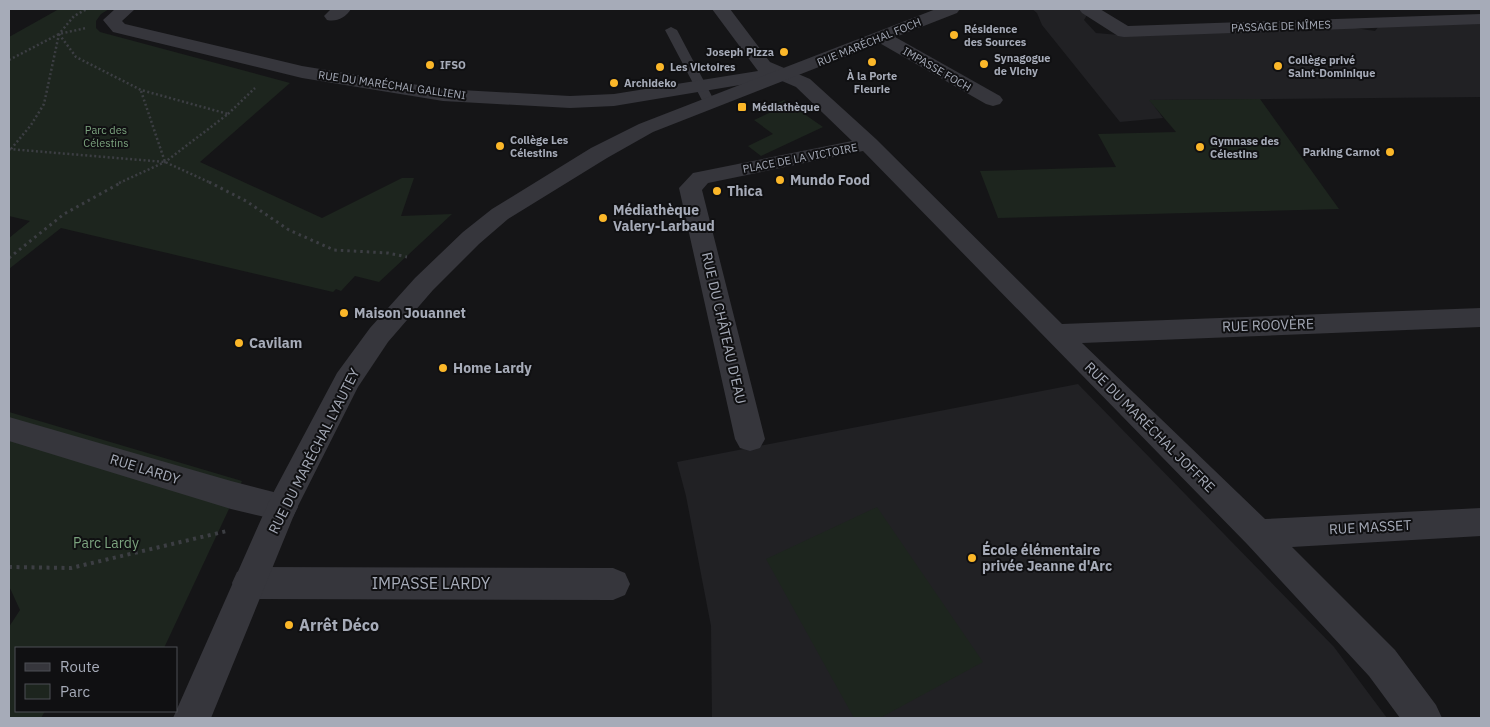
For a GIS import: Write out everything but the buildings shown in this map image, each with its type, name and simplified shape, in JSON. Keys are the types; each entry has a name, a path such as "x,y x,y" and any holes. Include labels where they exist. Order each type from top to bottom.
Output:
{"street":[{"name":"RUE DU MARÉCHAL GALLIENI","path":"126,9 112,20 119,28 302,72 443,95 570,102 705,95"},
{"name":"PLACE DE LA VICTOIRE","path":"722,9 763,66 803,83 868,144"},
{"name":"RUE MARÉCHAL FOCH","path":"786,75 951,9"},
{"name":"PASSAGE DE NÎMES","path":"1088,9 1124,32 1481,19"},
{"name":"IMPASSE FOCH","path":"882,37 993,100"},
{"path":"705,95 786,75"},
{"name":"RUE DU MARÉCHAL LYAUTEY","path":"192,718 282,507 347,381 379,335 424,284 471,238 500,214 600,153 705,95"},
{"name":"PLACE DE LA VICTOIRE","path":"690,188 701,178 868,144"},
{"name":"RUE DU MARÉCHAL JOFFRE","path":"868,144 1258,534 1382,663 1424,718"},
{"name":"RUE DU CHÂTEAU D'EAU","path":"690,188 750,439"},
{"name":"RUE ROOVÈRE","path":"1056,334 1481,317"},
{"name":"RUE LARDY","path":"9,429 230,495 282,507"},
{"name":"RUE MASSET","path":"1258,534 1481,522"},
{"name":"IMPASSE LARDY","path":"250,583 613,584"}],"lane":[{"path":"671,30 705,95"}],"path":[{"path":"9,60 59,34 74,16 88,9"},
{"path":"9,258 64,214 110,187 165,162 228,114 141,90 76,57 59,34"},
{"path":"10,149 31,125 44,104 59,34"},
{"path":"141,90 165,162"},
{"path":"10,149 140,158 165,162 246,201 289,230 334,250 388,253 411,258"},
{"path":"9,567 71,568 227,531"}],"shaded area":[{"name":"Collège privé Saint-Dominique","path":"1032,9 1081,9 1087,15 1084,20 1096,33 1119,35 1348,27 1375,31 1379,26 1481,22 1481,97 1150,100 1163,118 1120,122 1042,25 1037,13"},
{"name":"École élémentaire privée Jeanne d'Arc","path":"1078,384 1334,647 1387,718 712,718 711,626 686,496 677,462"}],"green space":[{"name":"Parc des Célestins","path":"59,9 109,9 101,14 96,21 96,28 100,32 290,83 200,162 322,218 402,178 414,178 401,216 452,214 379,282 355,276 341,291 336,289 333,292 61,228 9,269 9,238 30,221 9,216 9,37"},
{"name":"Gymnase des Célestins","path":"1260,99 1339,209 998,218 980,171 1116,167 1098,134 1176,132 1149,100"},
{"path":"784,100 823,127 761,156 748,146 773,134 754,120 780,108 776,104"},
{"name":"Parc Lardy","path":"9,412 242,481 164,647 15,647 15,712 44,712 41,718 9,718 9,627 20,610 9,586"},
{"path":"877,507 983,662 880,718 854,718 766,559"}],"place":[{"name":"Résidence des Sources","path":"954,35"},
{"name":"Joseph Pizza","path":"784,52"},
{"name":"À la Porte Fleurie","path":"872,62"},
{"name":"Synagogue de Vichy","path":"984,64"},
{"name":"IFSO","path":"430,65"},
{"name":"Collège privé Saint-Dominique","path":"1278,66"},
{"name":"Les Victoires","path":"660,67"},
{"name":"Archideko","path":"614,83"},
{"name":"Médiathèque","path":"742,107"},
{"name":"Collège Les Célestins","path":"500,146"},
{"name":"Gymnase des Célestins","path":"1200,147"},
{"name":"Parking Carnot","path":"1390,152"},
{"name":"Mundo Food","path":"780,180"},
{"name":"Thica","path":"717,191"},
{"name":"Médiathèque Valery-Larbaud","path":"603,218"},
{"name":"Maison Jouannet","path":"344,313"},
{"name":"Cavilam","path":"239,343"},
{"name":"Home Lardy","path":"443,368"},
{"name":"École élémentaire privée Jeanne d'Arc","path":"972,558"},
{"name":"Arrêt Déco","path":"289,625"}]}
